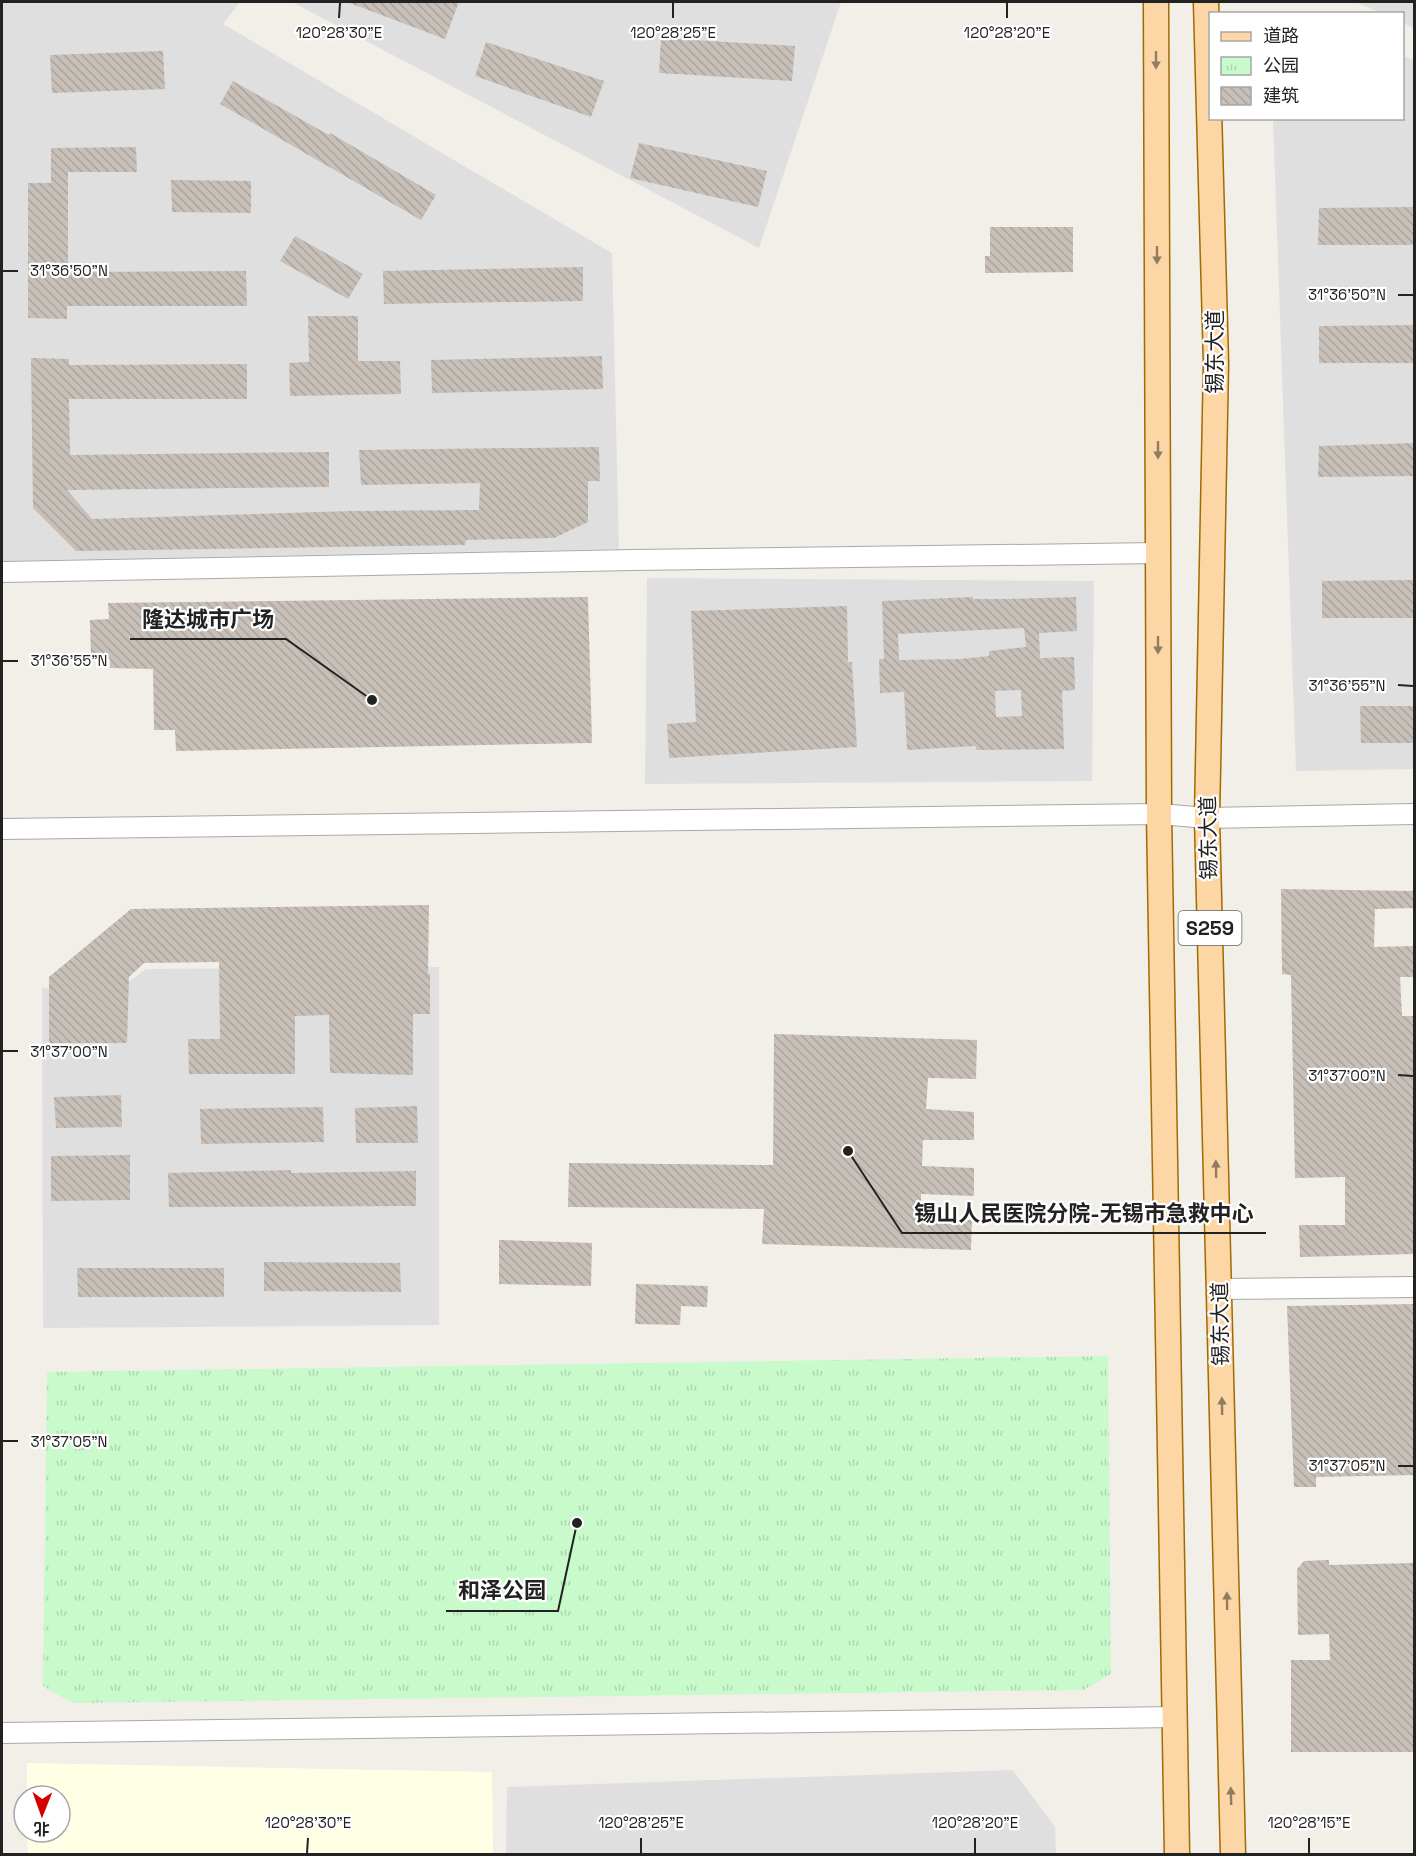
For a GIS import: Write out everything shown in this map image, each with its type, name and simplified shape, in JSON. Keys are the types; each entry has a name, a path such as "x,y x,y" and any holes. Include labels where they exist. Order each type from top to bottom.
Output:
{"main road":[{"name":"S259","path":"1156,2 1159,814 1177,1854"},
{"name":"锡东大道","path":"1206,2 1209,110"},
{"name":"锡东大道","path":"1209,120 1216,363 1207,818 1233,1854"}],"street":[{"path":"2,572 1158,553"},
{"path":"2,829 1159,814 1207,818 1414,814"},
{"path":"1219,1289 1414,1287"},
{"path":"2,1732 1176,1717"}],"shaded area":[{"path":"2,2 240,2 223,24 612,253 619,549 2,561"},
{"path":"292,2 841,2 759,248"},
{"path":"1355,2 1414,2 1414,28 1404,23 1404,12 1380,12"},
{"path":"1404,56 1414,60 1414,769 1296,771 1273,120 1404,120"},
{"path":"647,578 1094,581 1092,781 645,784"},
{"path":"439,967 439,1325 43,1328 42,988 119,989 146,969"},
{"path":"27,1763 492,1772 493,1854 28,1854 28,1844 72,1844 72,1784 27,1784"},
{"path":"1013,1770 1055,1827 1056,1854 506,1854 507,1787"}],"green space":[{"path":"1108,1356 1111,1674 1083,1690 72,1703 43,1686 47,1372"}],"building":[{"path":"347,2 459,2 445,39"},
{"path":"661,38 795,46 792,81 659,73"},
{"path":"486,42 604,81 591,117 475,76"},
{"path":"163,51 165,89 52,93 50,55"},
{"path":"233,81 329,135 330,133 436,195 421,220 220,104"},
{"path":"639,143 767,171 758,207 630,178"},
{"path":"136,147 137,172 68,172 68,272 246,271 247,306 67,306 67,319 28,318 28,183 51,183 51,148"},
{"path":"171,180 251,181 251,213 172,212"},
{"path":"1414,207 1414,245 1318,245 1319,208"},
{"path":"990,227 1073,227 1073,272 985,273 985,256 990,256"},
{"path":"295,236 363,274 348,299 280,261"},
{"path":"583,267 583,301 384,304 383,271"},
{"path":"308,316 358,316 358,361 400,361 401,394 290,396 289,363 309,362"},
{"path":"1414,325 1414,363 1319,363 1319,326"},
{"path":"602,356 603,389 432,393 431,360"},
{"path":"31,358 69,359 69,365 247,364 247,399 69,399 70,455 329,452 329,487 67,490 92,519 351,511 479,510 480,483 361,485 359,450 599,447 600,481 588,481 588,522 554,538 466,540 465,545 76,551 33,508"},
{"path":"1414,443 1414,476 1318,477 1319,446"},
{"path":"1414,580 1414,618 1322,618 1322,581"},
{"path":"588,597 592,743 176,751 175,730 154,730 153,669 110,668 110,659 91,658 90,620 109,619 108,603"},
{"path":"973,597 973,599 1076,597 1077,631 1039,633 1040,658 1074,657 1075,690 1062,691 1064,749 976,750 976,746 907,750 904,692 880,693 879,659 884,659 882,601","holes":["1024,628 1026,647 989,651 989,656 960,659 899,660 898,634","1021,690 1022,716 996,717 995,691"]},
{"path":"847,606 848,662 852,662 857,747 669,758 667,724 696,722 691,611"},
{"path":"1360,706 1414,706 1414,743 1361,743"},
{"path":"1281,889 1414,891 1414,908 1375,909 1374,947 1414,946 1414,977 1400,977 1402,1016 1414,1016 1414,1254 1300,1257 1299,1225 1345,1225 1345,1177 1295,1178 1291,975 1282,974"},
{"path":"429,905 430,1014 413,1014 413,1075 330,1073 329,1015 295,1016 295,1074 189,1074 188,1039 220,1039 219,962 144,963 129,977 127,1043 49,1043 49,977 131,909"},
{"path":"774,1034 977,1040 976,1079 928,1078 926,1109 974,1112 974,1140 923,1140 922,1166 974,1168 974,1196 921,1194 921,1220 972,1220 971,1250 762,1244 764,1209 568,1207 569,1163 773,1165"},
{"path":"121,1095 122,1127 56,1128 54,1097"},
{"path":"417,1106 418,1143 356,1143 355,1108"},
{"path":"323,1107 324,1142 201,1144 200,1109"},
{"path":"130,1155 130,1200 51,1201 51,1156"},
{"path":"291,1170 291,1173 416,1171 416,1206 169,1207 168,1173"},
{"path":"499,1240 592,1243 591,1286 499,1284"},
{"path":"264,1262 400,1263 401,1292 264,1291"},
{"path":"77,1268 224,1268 224,1297 78,1297"},
{"path":"636,1284 708,1286 707,1307 681,1306 680,1325 635,1324"},
{"path":"1414,1304 1414,1475 1316,1477 1316,1487 1294,1487 1287,1306"},
{"path":"1329,1560 1329,1565 1414,1563 1414,1752 1291,1752 1291,1660 1330,1660 1329,1634 1298,1635 1297,1569 1304,1561"}],"place":[{"name":"隆达城市广场","path":"372,700"},
{"name":"锡山人民医院分院-无锡市急救中心","path":"848,1151"},
{"name":"和泽公园","path":"577,1523"}]}
